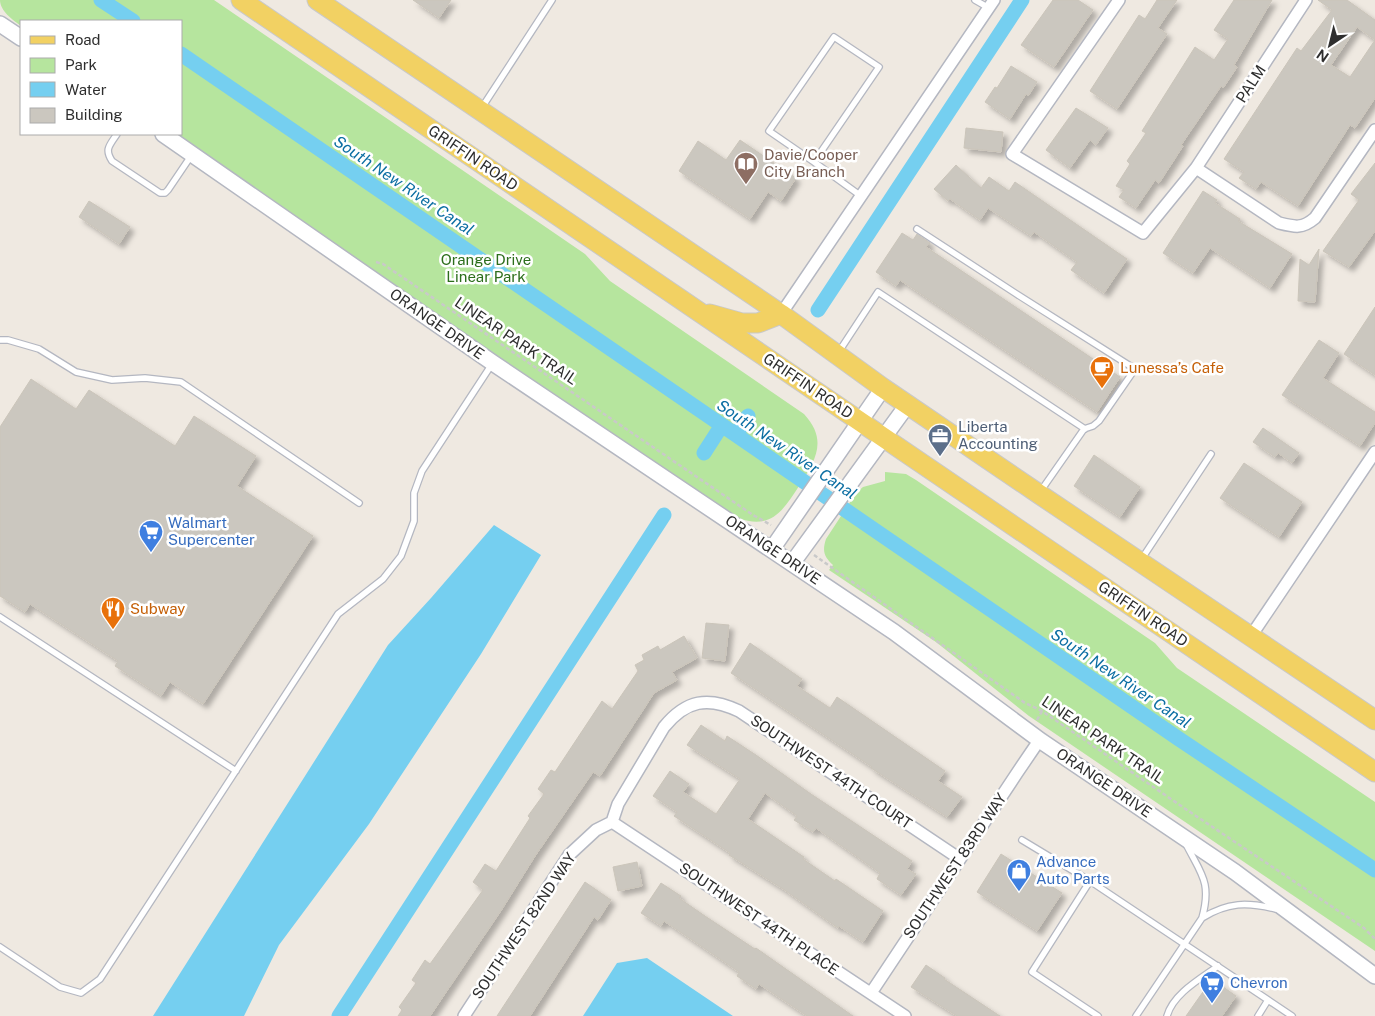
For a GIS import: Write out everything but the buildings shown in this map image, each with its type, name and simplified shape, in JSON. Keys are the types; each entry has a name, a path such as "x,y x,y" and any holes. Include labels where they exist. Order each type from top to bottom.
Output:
{"main road":[{"name":"GRIFFIN ROAD","path":"240,0 1375,772"},
{"path":"317,0 781,314 883,388 1375,720"},
{"path":"694,310 742,323 758,323 781,314"}],"street":[{"name":"PALM","path":"1119,0 1012,154 1143,233 1196,168 1306,0"},
{"path":"781,314 991,4"},
{"path":"0,24 20,37"},
{"path":"1196,168 1279,223 1293,227 1306,226 1315,218 1375,130"},
{"name":"ORANGE DRIVE","path":"164,135 493,363 772,548 894,632 1041,741 1235,872 1375,976"},
{"path":"772,548 883,388"},
{"path":"792,562 908,404"},
{"path":"1251,636 1375,452"},
{"name":"SOUTHWEST 44TH COURT","path":"612,822 618,804 664,727 683,708 696,703 710,702 725,704 739,711 960,859"},
{"name":"SOUTHWEST 83RD WAY","path":"871,993 1032,751 1041,741"},
{"name":"SOUTHWEST 44TH PLACE","path":"612,822 905,1016"},
{"name":"SOUTHWEST 82ND WAY","path":"464,1016 569,855 596,830 612,822"}],"lane":[{"path":"480,111 552,0"},
{"path":"975,0 991,4"},
{"path":"814,162 879,67 834,37 769,132 860,196"},
{"path":"116,135 108,147 108,154 112,161 160,193 165,193 168,190 193,154"},
{"path":"917,229 1134,369 1099,421 1085,429 1039,494"},
{"path":"836,354 878,292 1085,429"},
{"path":"0,340 8,340 39,349 76,372 112,380 145,378 181,382 359,503"},
{"path":"0,947 60,987 82,993 100,978 338,614 383,579 401,556 414,521 414,492 422,471 493,363"},
{"path":"1140,562 1211,454"},
{"path":"0,617 236,771"},
{"path":"1136,1016 1202,918 1206,904 1206,882 1182,835"},
{"path":"1022,840 1090,881 1292,1016"},
{"path":"1090,881 1032,972 1098,1016"},
{"path":"1202,918 1215,910 1230,905 1249,904 1287,912"},
{"path":"1167,1016 1169,1008 1188,988 1218,966"},
{"path":"1258,1016 1268,1000"}],"path":[{"name":"LINEAR PARK TRAIL","path":"374,262 383,264 745,510 764,520"},
{"name":"LINEAR PARK TRAIL","path":"819,559 1025,703 1042,711 1364,928 1375,940"},
{"path":"1036,721 1042,711"}],"green space":[{"name":"Orange Drive Linear Park","path":"0,0 214,0 585,254 610,281 804,414 816,433 817,441 814,459 805,477 787,503 775,516 759,522 738,518 482,348 177,135 182,135 182,20 20,20 20,25 2,8"},
{"path":"885,472 906,474 916,480 1155,643 1177,668 1375,802 1375,951 1029,716 936,642 829,570 833,565 825,554 826,539 856,493 863,487 885,481"}],"water":[{"path":"494,525 541,555 481,654 369,824 279,945 244,1016 153,1016 388,645"},
{"path":"647,958 733,1016 583,1016 617,963"}],"waterway":[{"name":"South New River Canal","path":"101,0 131,20"},
{"path":"818,310 1022,0"},
{"name":"South New River Canal","path":"182,55 1179,739 1375,870"},
{"path":"736,435 748,416"},
{"path":"704,453 722,425"},
{"path":"339,1016 664,515"}],"place":[{"name":"Davie/Cooper City Branch","path":"746,185"},
{"name":"Lunessa’s Cafe","path":"1102,389"},
{"name":"Liberta Accounting","path":"940,457"},
{"name":"Walmart Supercenter","path":"151,553"},
{"name":"Subway","path":"113,630"},
{"name":"Advance Auto Parts","path":"1019,892"},
{"name":"Chevron","path":"1212,1004"}]}
